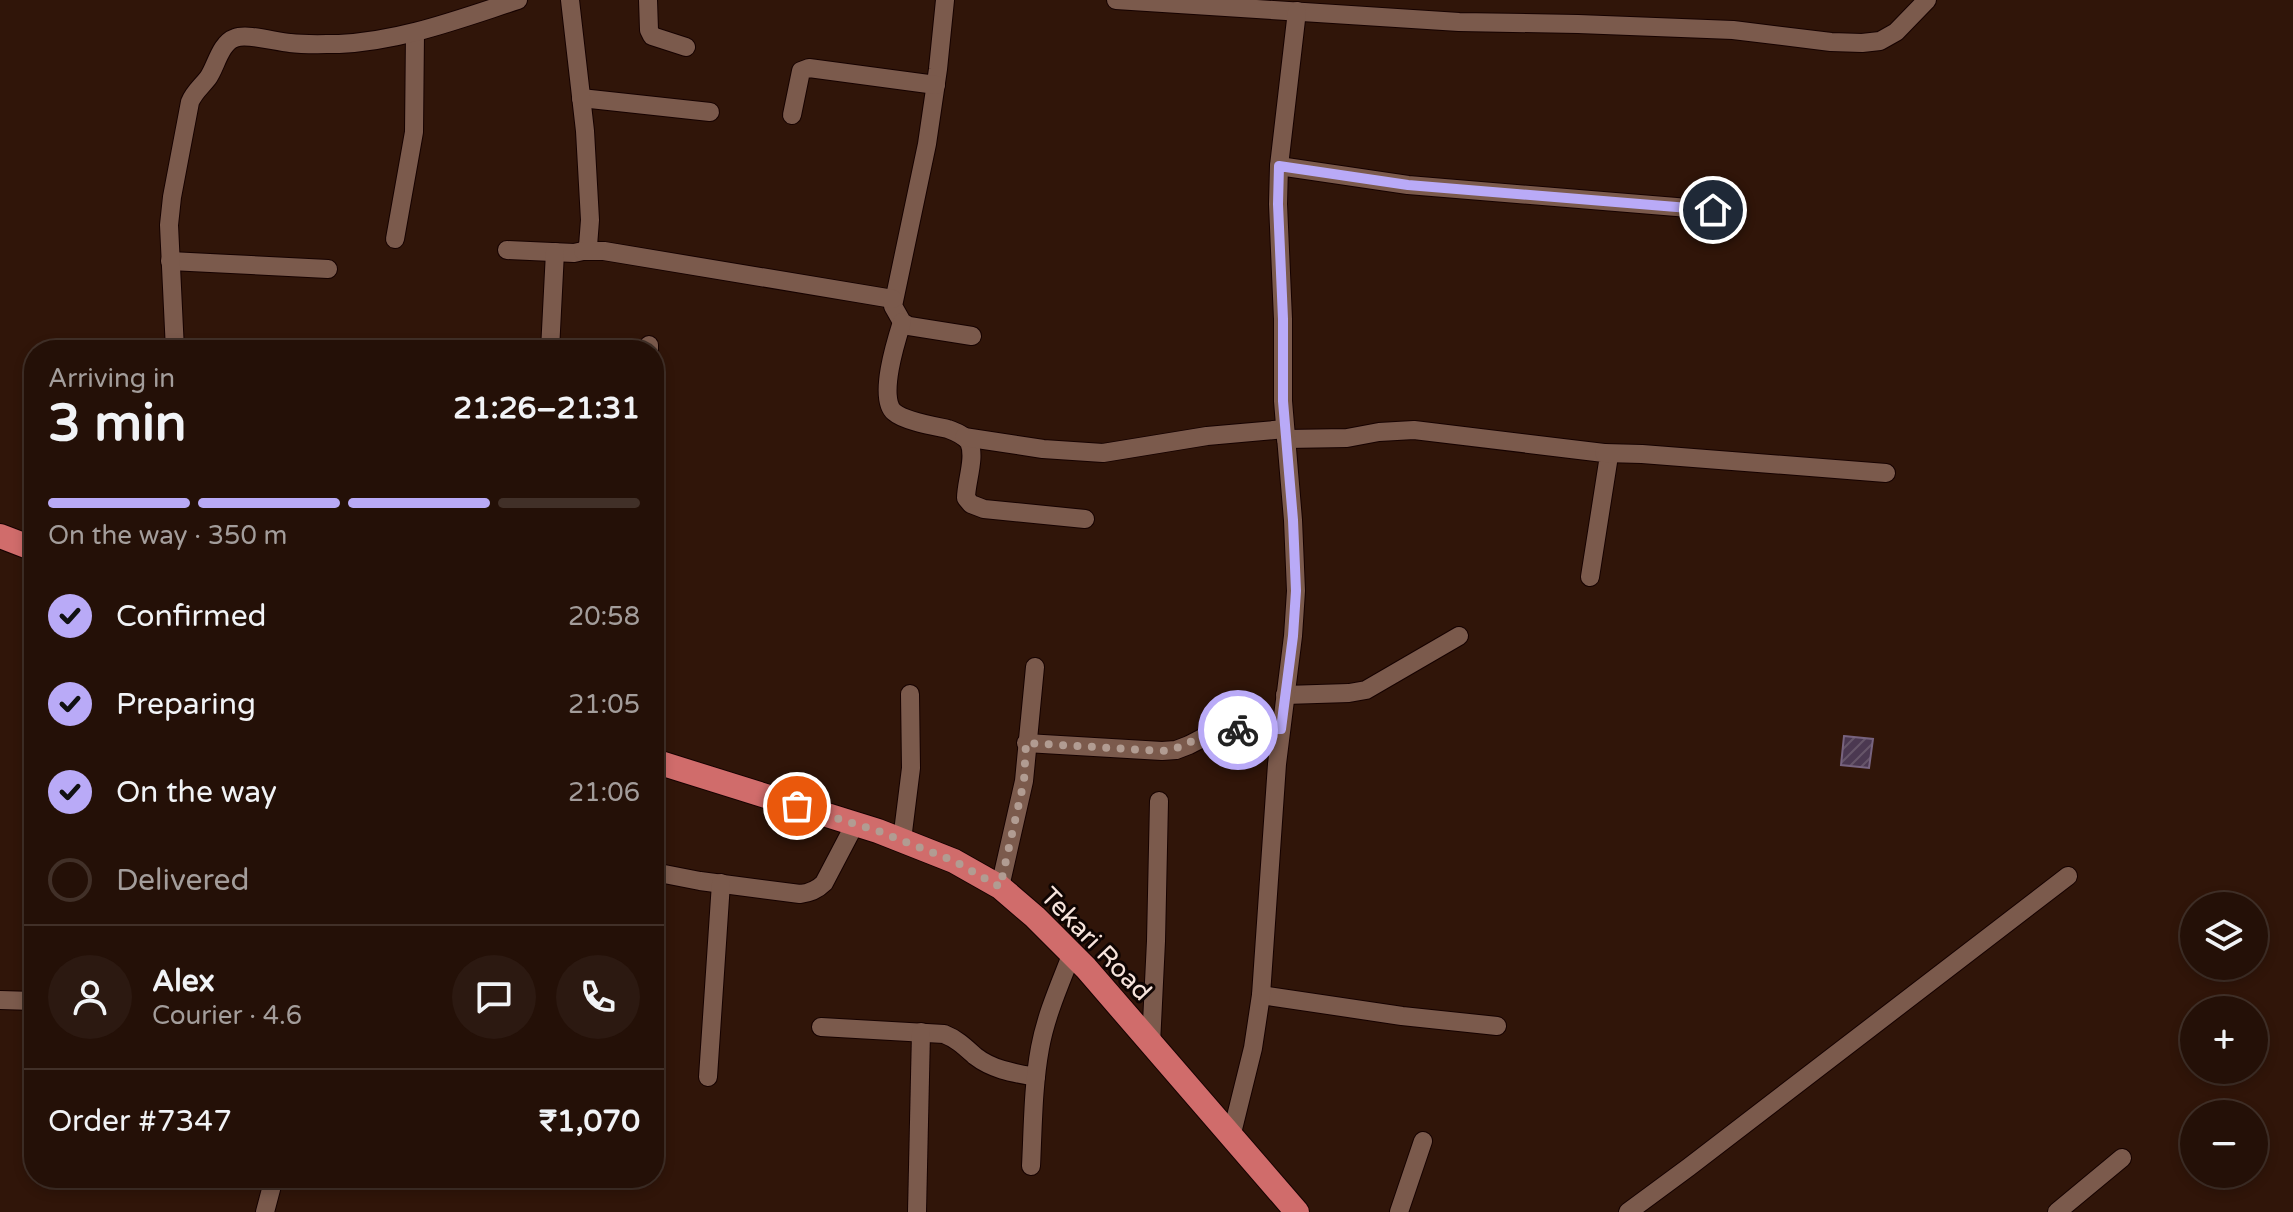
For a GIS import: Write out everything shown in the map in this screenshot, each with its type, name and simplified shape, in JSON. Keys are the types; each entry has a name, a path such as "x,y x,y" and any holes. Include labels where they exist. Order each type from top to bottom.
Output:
{"highway":[{"path":"0,536 24,545"},
{"name":"Tekari Road","path":"664,764 902,840 954,861 1000,887 1072,953 1297,1212"}],"street":[{"path":"174,340 169,225 172,197 190,102 227,43 243,37 293,44 383,40 518,0"},
{"path":"570,0 590,220 588,246 583,251"},
{"path":"648,0 652,36 686,47"},
{"path":"945,0 936,85 915,207 893,299 895,313 902,322 917,329 972,336"},
{"path":"1116,0 1459,22 1733,30 1862,43 1880,41 1896,32 1920,4"},
{"path":"1231,1137 1253,1048 1261,995 1281,729 1296,591 1286,434 1278,204 1279,166 1297,11"},
{"path":"395,239 414,132 415,33"},
{"path":"792,115 798,78 801,71 809,68 936,85"},
{"path":"581,98 710,112"},
{"path":"1279,166 1408,185 1713,210"},
{"path":"507,250 604,251 893,299"},
{"path":"551,340 555,252"},
{"path":"170,261 328,269"},
{"path":"902,322 892,355 888,403 892,411 901,416 956,432 970,444 966,498 971,504 984,509 1085,519"},
{"path":"964,437 1043,449 1103,453 1207,436 1286,434 1347,438 1414,430 1604,453 1886,473"},
{"path":"1590,577 1608,462 1604,453"},
{"path":"1285,695 1366,690 1459,636"},
{"path":"1000,887 1024,781 1035,667"},
{"path":"902,840 912,759 910,694"},
{"path":"1026,743 1162,751 1176,750 1216,731 1281,729"},
{"path":"1151,1044 1159,801"},
{"path":"664,874 800,894 818,889 824,883 855,824"},
{"path":"1628,1212 2068,876"},
{"path":"708,1077 721,883"},
{"path":"1031,1166 1040,1045 1072,953"},
{"path":"1261,995 1402,1016 1497,1026"},
{"path":"0,1000 24,1001"},
{"path":"821,1027 944,1034 953,1037 984,1062 1012,1073 1036,1077"},
{"path":"917,1212 921,1032"},
{"path":"1399,1212 1423,1141"},
{"path":"2057,1212 2122,1158"},
{"path":"265,1212 271,1188"}],"building":[{"path":"1844,736 1873,739 1869,768 1841,765"}],"way so far":[{"path":"797,806 878,831 954,861 1000,887 1024,781 1026,743 1162,751 1176,750 1216,731 1238,730"}],"route":[{"path":"1238,730 1281,729 1293,636 1296,591 1283,401 1279,166 1408,185 1713,210"}]}
